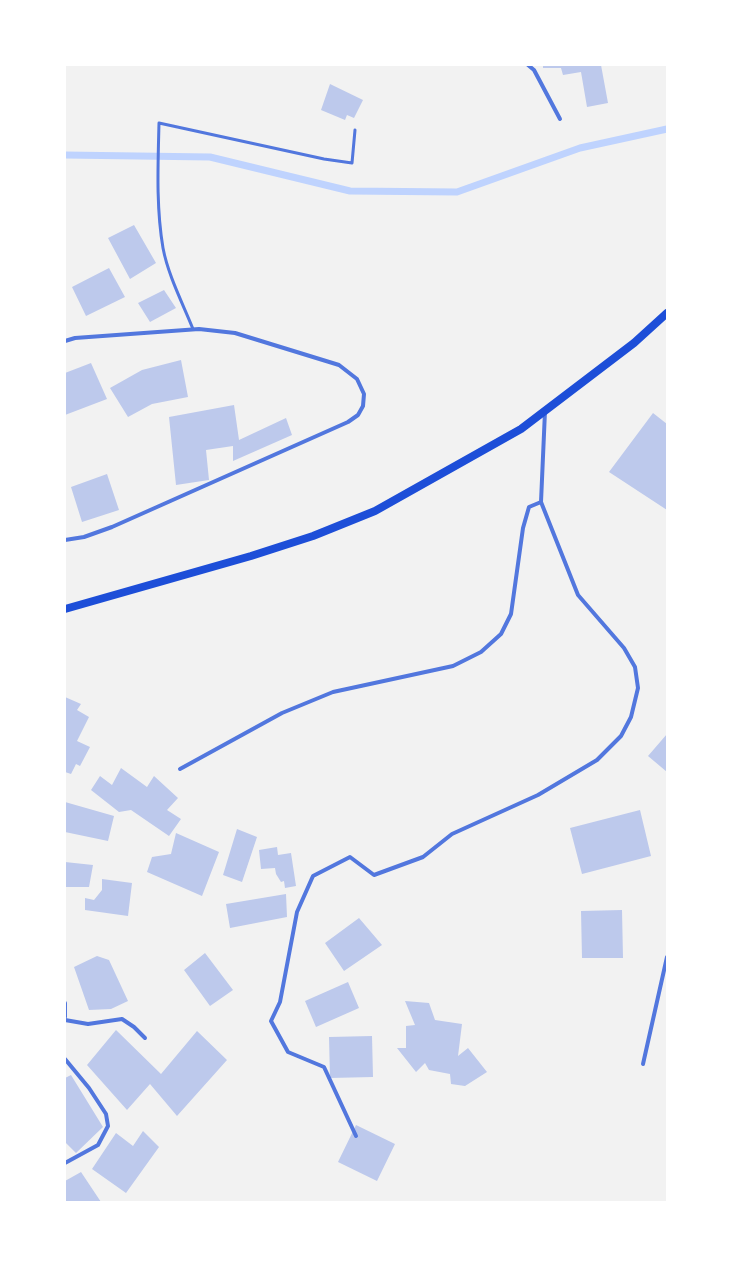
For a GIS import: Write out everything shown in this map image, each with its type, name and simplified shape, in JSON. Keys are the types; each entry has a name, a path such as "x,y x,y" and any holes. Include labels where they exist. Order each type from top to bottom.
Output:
{"main road":[{"path":"65,609 251,556 313,536 375,511 521,429 634,342 667,313"}],"street":[{"path":"528,65 534,70 560,119"},
{"path":"65,341 75,338 193,329 235,333 340,365 357,379 364,394 363,406 358,415 348,422 112,527 84,537 65,540"},
{"path":"356,1136 324,1067 288,1052 271,1021 280,1002 297,912 313,876 350,857 374,875 423,857 452,834 538,795 597,760 621,736 630,717 638,688 635,667 624,648 578,595 541,502 545,411"},
{"path":"180,769 282,713 333,692 453,666 481,652 501,634 511,614 523,528 529,507 541,502"},
{"path":"643,1064 666,967 667,957"},
{"path":"65,1003 65,1017"},
{"path":"65,1020 88,1024 122,1020 134,1026 144,1038"},
{"path":"65,1059 89,1088 106,1114 108,1126 98,1145 65,1163"}],"lane":[{"path":"193,329 179,297 163,250 157,196 159,123 324,159 352,162 355,130"}],"building":[{"path":"543,65 601,65 608,103 587,107 581,72 563,75 561,68 543,68"},
{"path":"330,84 363,100 354,118 347,115 345,120 321,110"},
{"path":"134,225 156,263 130,279 108,238"},
{"path":"109,268 125,297 86,316 72,287"},
{"path":"164,290 176,308 150,322 138,303"},
{"path":"181,360 188,397 152,404 128,417 110,388 142,370"},
{"path":"91,363 107,399 65,415 65,373"},
{"path":"234,405 239,440 286,418 292,435 233,461 233,446 206,450 209,480 176,485 169,417"},
{"path":"653,413 667,424 667,510 609,472"},
{"path":"107,474 119,510 82,522 71,487"},
{"path":"65,697 81,704 77,710 89,717 77,741 90,747 80,766 76,764 71,774 65,772"},
{"path":"667,734 667,772 648,756"},
{"path":"121,768 147,787 154,776 178,798 167,810 181,819 169,836 131,810 119,812 91,790 100,776 112,785"},
{"path":"65,802 114,816 108,841 65,832"},
{"path":"640,810 651,856 582,874 570,828"},
{"path":"237,829 257,837 242,882 223,875"},
{"path":"176,833 219,852 202,896 147,872 152,857 171,854"},
{"path":"277,847 278,855 291,853 296,886 285,888 284,881 281,882 276,874 275,868 261,869 259,850"},
{"path":"65,862 93,865 89,887 65,887"},
{"path":"102,879 132,883 128,916 85,910 85,898 94,900 102,890"},
{"path":"286,894 287,917 230,928 226,904"},
{"path":"622,910 623,958 582,958 581,911"},
{"path":"359,918 382,945 344,971 325,943"},
{"path":"205,953 233,990 210,1006 184,970"},
{"path":"97,956 109,960 128,1001 111,1009 89,1010 74,967"},
{"path":"348,982 359,1008 316,1027 305,1001"},
{"path":"405,1001 429,1003 435,1020 462,1024 458,1056 468,1048 487,1072 465,1086 451,1084 450,1074 429,1070 425,1063 416,1072 397,1048 406,1048 406,1026 415,1025"},
{"path":"116,1030 161,1074 197,1031 227,1060 177,1116 150,1084 127,1110 87,1065"},
{"path":"372,1036 373,1077 330,1078 329,1037"},
{"path":"71,1075 103,1127 76,1153 65,1142 65,1078"},
{"path":"356,1125 395,1144 377,1181 338,1162"},
{"path":"143,1131 159,1147 126,1193 92,1169 116,1133 133,1146"},
{"path":"81,1172 101,1202 65,1202 65,1181"}],"waterway":[{"path":"65,155 210,157 350,191 457,192 580,148 667,129"}]}
